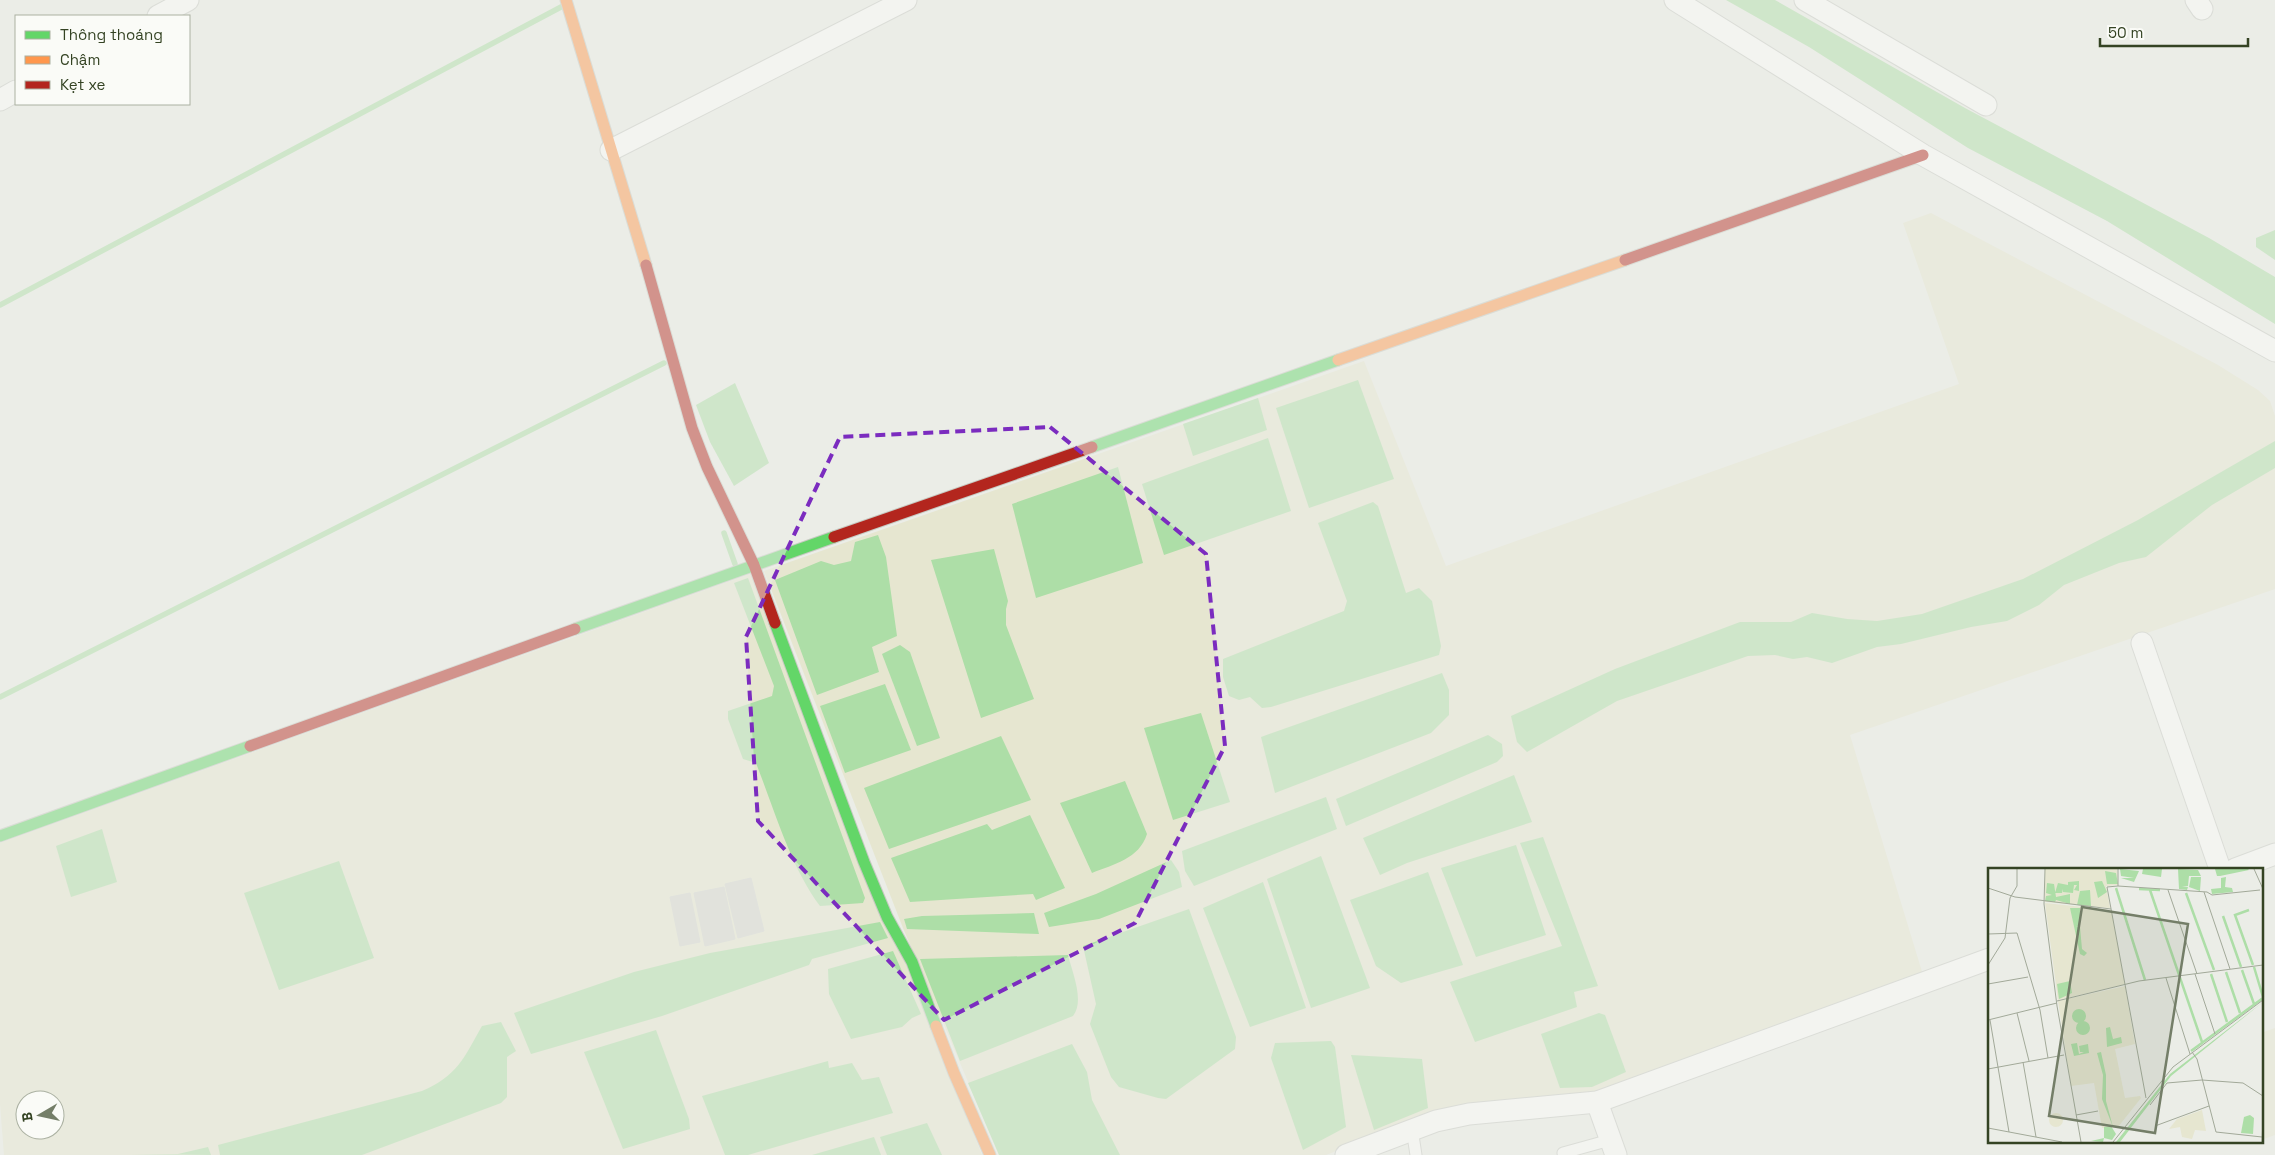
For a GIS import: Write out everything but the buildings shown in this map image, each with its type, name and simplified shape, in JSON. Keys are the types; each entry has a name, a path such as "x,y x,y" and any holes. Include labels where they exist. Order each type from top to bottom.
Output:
{"street":[{"path":"160,15 188,0"},
{"path":"566,0 692,428 707,467 754,565 864,862 896,935 912,962 954,1073 990,1155"},
{"path":"611,150 906,0"},
{"path":"1675,0 1923,155 2275,351"},
{"path":"1805,0 1986,104"},
{"path":"0,100 15,92"},
{"path":"0,836 754,565 1923,155"},
{"path":"2142,643 2220,868"},
{"path":"2238,868 2275,854"},
{"path":"1346,1155 1436,1121 1469,1114 1597,1102 1988,959"},
{"path":"1597,1102 1613,1147"}],"lane":[{"path":"1412,1129 1416,1155"},
{"path":"1563,1154 1613,1147"}],"highlighted area":[{"path":"1050,427 1206,554 1225,746 1135,923 944,1020 758,821 746,637 840,437"}],"shaded area":[{"path":"1726,0 1775,0 1965,108 2209,238 2275,277 2275,324 2107,221 1968,148 1809,47"},
{"path":"1931,213 2218,365 2258,390 2270,401 2275,416 2275,589 1850,735 1923,975 1596,1093 1470,1103 1434,1113 1326,1155 999,1155 903,928 764,571 1364,361 1446,566 1959,384 1903,223"},
{"path":"2275,230 2275,260 2256,247 2256,238"},
{"path":"1358,380 1394,479 1309,508 1276,408"},
{"path":"735,383 769,463 734,486 710,442 696,405"},
{"path":"1258,398 1267,430 1193,456 1183,424"},
{"path":"1268,438 1291,511 1164,555 1142,484"},
{"path":"2275,441 2275,468 2212,505 2146,557 2119,563 2064,585 2039,605 2007,621 1971,627 1901,644 1877,647 1832,663 1807,657 1793,659 1775,655 1748,656 1617,701 1527,752 1517,742 1511,716 1615,669 1740,622 1791,622 1812,613 1847,619 1877,621 1922,614 2023,579 2138,520"},
{"path":"1118,467 1143,563 1036,598 1012,504"},
{"path":"1373,502 1378,506 1406,593 1419,588 1432,601 1441,646 1439,655 1271,707 1262,708 1250,697 1239,700 1229,696 1223,677 1223,659 1344,611 1347,601 1318,523"},
{"path":"878,535 886,557 897,636 872,647 879,672 817,695 775,580 821,561 834,565 851,561 855,542"},
{"path":"994,549 1008,601 1006,625 1034,699 981,718 931,560"},
{"path":"750,574 982,1155 4,1155 0,1104 0,843"},
{"path":"748,578 865,898 863,903 820,906 800,874 756,763 743,759 728,719 728,711 772,696 774,686 734,583"},
{"path":"900,645 910,652 940,738 917,746 882,654"},
{"path":"1442,673 1449,690 1449,715 1431,733 1275,793 1261,737"},
{"path":"885,684 911,750 845,773 820,706"},
{"path":"1201,713 1230,802 1173,820 1144,728"},
{"path":"1488,735 1502,744 1503,756 1497,762 1346,826 1336,799"},
{"path":"1001,736 1031,800 889,849 864,788"},
{"path":"1514,775 1532,822 1407,863 1380,875 1363,838"},
{"path":"1125,781 1147,834 1138,849 1125,860 1092,873 1060,803"},
{"path":"1326,797 1337,829 1194,886 1185,871 1182,851"},
{"path":"1030,815 1065,888 1036,900 1033,894 910,902 891,858 987,824 992,830"},
{"path":"102,829 117,882 71,897 56,846"},
{"path":"1543,837 1598,986 1574,992 1577,1007 1475,1042 1450,982 1562,946 1520,843"},
{"path":"1516,845 1546,935 1476,957 1441,868"},
{"path":"1321,856 1370,988 1311,1008 1267,879"},
{"path":"1171,860 1179,872 1182,887 1099,919 1049,927 1044,913 1096,894"},
{"path":"339,861 374,958 279,990 244,893"},
{"path":"1428,872 1463,965 1401,983 1376,966 1350,900"},
{"path":"1263,882 1306,1008 1250,1027 1203,908"},
{"path":"1189,909 1236,1037 1235,1049 1166,1099 1158,1098 1119,1087 1111,1077 1090,1024 1096,1004 1083,946"},
{"path":"1034,913 1039,934 907,929 904,919 922,916"},
{"path":"880,922 888,938 812,959 809,965 662,1016 531,1054 514,1013 634,972 710,953"},
{"path":"893,951 921,1014 912,1018 902,1027 851,1039 829,994 828,969"},
{"path":"1068,955 1078,995 1078,1003 1073,1016 960,1061 920,959"},
{"path":"1599,1013 1605,1015 1626,1072 1592,1087 1560,1088 1541,1034"},
{"path":"501,1022 516,1051 507,1057 507,1097 501,1103 362,1155 220,1155 218,1145 422,1091 444,1079 452,1072 464,1057 482,1026"},
{"path":"2275,1028 2275,1135 2262,1140 2262,1033"},
{"path":"656,1030 689,1119 690,1129 623,1149 584,1052"},
{"path":"1331,1041 1335,1047 1346,1127 1303,1150 1271,1058 1275,1043"},
{"path":"1072,1044 1087,1072 1092,1100 1120,1155 999,1155 968,1083"},
{"path":"1351,1055 1422,1059 1428,1108 1374,1130"},
{"path":"828,1061 829,1068 852,1063 862,1080 879,1077 893,1113 748,1155 725,1155 702,1096"},
{"path":"927,1123 942,1155 887,1155 880,1137"},
{"path":"874,1137 881,1155 812,1155"},
{"path":"208,1147 211,1155 131,1154 178,1154"}],"waterway":[{"path":"0,305 561,7"},
{"path":"0,697 664,363"},
{"path":"724,533 735,564"}],"traffic: fast":[{"path":"1092,447 1338,360"},
{"path":"575,629 834,537"},
{"path":"775,623 864,862 887,917 912,962 936,1026"},
{"path":"0,836 250,746"}],"traffic: slow":[{"path":"566,0 646,265"},
{"path":"1338,360 1625,260"},
{"path":"936,1026 954,1073 990,1155"}],"traffic: jam":[{"path":"1625,260 1923,155"},
{"path":"646,265 692,428 707,467 754,565 775,623"},
{"path":"834,537 1092,447"},
{"path":"250,746 575,629"}]}
